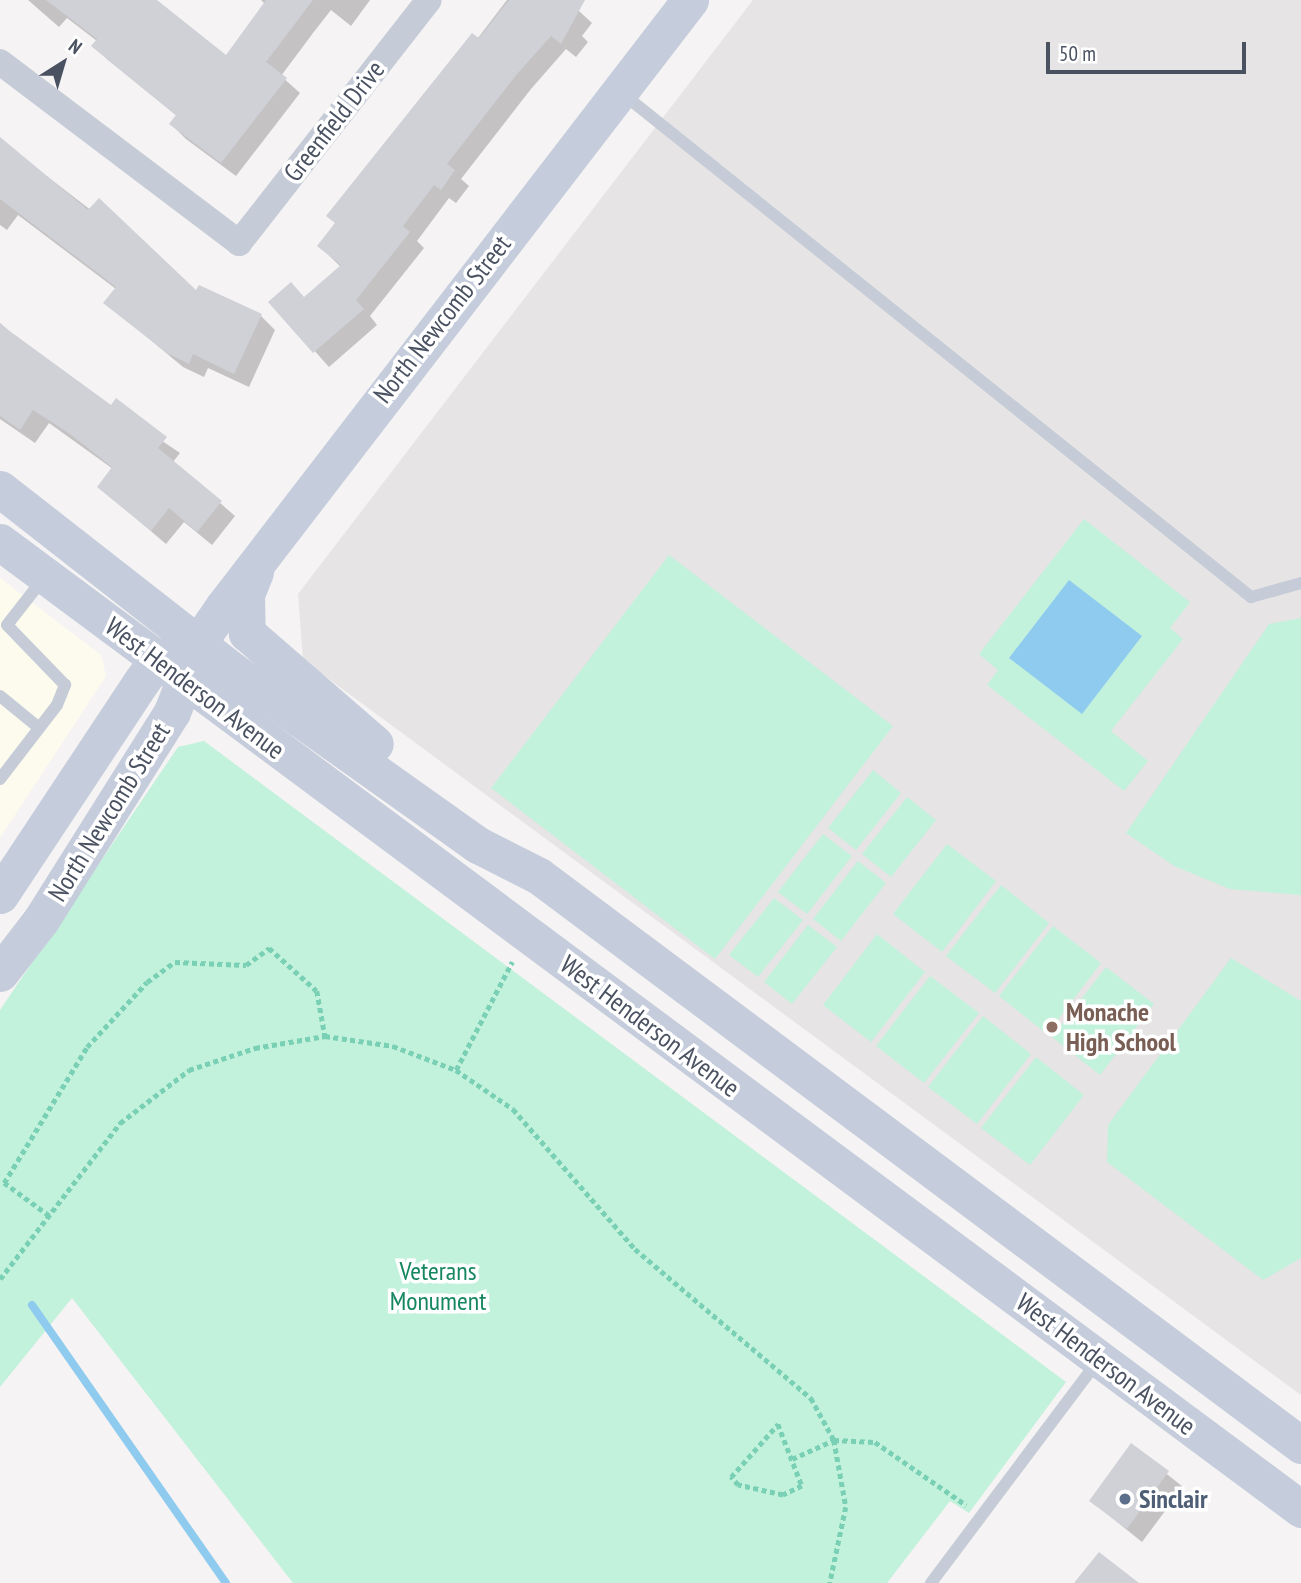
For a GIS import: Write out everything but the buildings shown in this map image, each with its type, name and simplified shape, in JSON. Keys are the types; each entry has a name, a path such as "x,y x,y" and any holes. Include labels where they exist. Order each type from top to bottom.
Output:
{"main road":[{"name":"North Newcomb Street","path":"0,973 41,920 188,682 199,642 261,557 690,0"},
{"name":"West Henderson Avenue","path":"0,489 199,642 478,845 539,876 1301,1445"},
{"name":"West Henderson Avenue","path":"0,542 1301,1509"},
{"path":"261,557 243,618 254,643 539,876"},
{"path":"157,660 199,642"},
{"name":"North Newcomb Street","path":"0,895 157,660"},
{"path":"850,1174 890,1182 945,1214 1052,1295 1085,1311 1115,1306"},
{"path":"1099,1359 1139,1355 1301,1470"}],"street":[{"name":"Greenfield Drive","path":"0,62 239,243 429,0"}],"lane":[{"path":"619,91 1251,597 1301,583"},
{"path":"0,779 39,728 65,685 7,625 45,576"},
{"path":"0,696 39,728"},
{"path":"931,1583 1099,1359"}],"path":[{"path":"456,1070 492,993 531,938"},
{"path":"49,1216 2,1185 88,1047 147,982 175,962 234,967 260,959 269,948 317,991 326,1036"},
{"path":"0,1279 120,1123 189,1070 255,1048 326,1036 393,1046 456,1070 513,1109 635,1249 777,1364 811,1398 834,1440 846,1507 830,1583"},
{"path":"778,1424 792,1459 802,1486 783,1495 738,1485 730,1477 778,1424"},
{"path":"792,1459 834,1440 885,1447 981,1517"}],"shaded area":[{"name":"Monache High School","path":"753,0 1301,0 1301,1395 303,660 298,594"},
{"path":"0,578 101,655 106,676 0,838"}],"green space":[{"path":"1084,519 1190,602 1170,628 1183,639 1111,731 1148,761 1124,791 987,685 998,670 979,654"},
{"path":"669,555 893,726 715,959 491,788"},
{"path":"1301,618 1301,895 1230,889 1174,866 1126,833 1269,624"},
{"name":"Veterans Monument","path":"204,741 1066,1382 969,1513 950,1501 887,1583 293,1583 72,1298 0,1387 0,1010 178,747"},
{"path":"873,770 901,793 856,850 828,828"},
{"path":"907,797 936,820 891,877 862,854"},
{"path":"823,834 852,856 807,914 778,892"},
{"path":"947,844 996,881 942,952 893,914"},
{"path":"858,861 886,883 841,941 813,919"},
{"path":"1001,885 1049,923 995,993 946,956"},
{"path":"774,898 803,920 758,977 729,955"},
{"path":"808,925 837,947 792,1004 764,982"},
{"path":"1053,926 1101,963 1047,1034 999,996"},
{"path":"877,934 925,972 871,1042 823,1005"},
{"path":"1231,958 1301,1001 1301,1258 1263,1280 1107,1162 1108,1125"},
{"path":"1106,967 1154,1004 1100,1075 1052,1037"},
{"path":"930,976 979,1013 924,1083 876,1046"},
{"path":"983,1016 1031,1054 977,1124 928,1087"},
{"path":"1036,1057 1084,1095 1030,1165 981,1128"}],"water":[{"path":"1069,580 1142,636 1082,714 1009,658"}],"waterway":[{"path":"32,1305 226,1583"}],"place":[{"name":"Monache High School","path":"1052,1027"},
{"name":"Sinclair","path":"1125,1499"}]}
